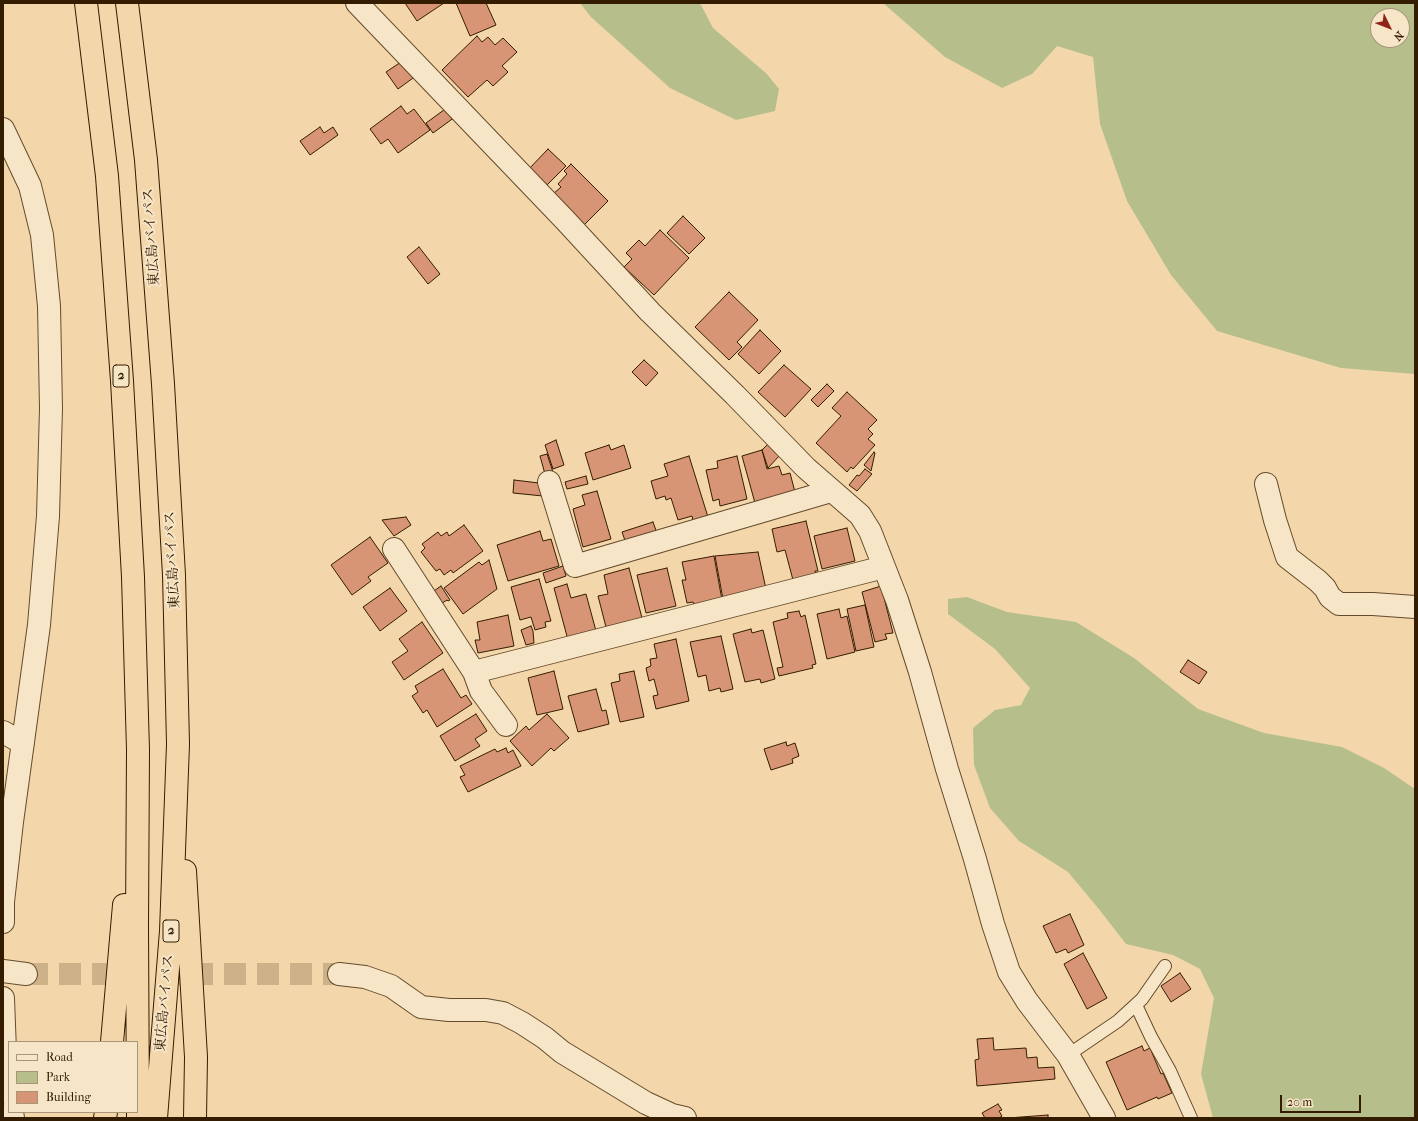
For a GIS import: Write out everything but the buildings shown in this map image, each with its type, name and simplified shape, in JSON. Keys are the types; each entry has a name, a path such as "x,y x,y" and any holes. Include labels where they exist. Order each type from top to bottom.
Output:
{"highway":[{"name":"東広島バイパス","path":"86,3 107,176 133,577 138,750 138,1041"},
{"name":"東広島バイパス","path":"126,3 146,160 163,384 174,575 178,744 171,931 156,1118"},
{"name":"2","path":"178,744 196,1057 195,1118"},
{"name":"2","path":"112,1041 138,750"}],"street":[{"path":"357,3 650,312 806,468 860,515 870,531 897,600 920,672 993,924 1009,972 1027,1002 1068,1055 1104,1118"},
{"path":"3,129 30,186 42,235 49,306 51,408 48,516 39,625 3,902 3,922"},
{"path":"549,482 576,566 831,491"},
{"path":"1266,484 1274,520 1287,557 1325,588 1330,597 1339,604 1415,606"},
{"path":"394,549 474,672 481,691 506,725"},
{"path":"474,672 884,568"},
{"path":"3,732 23,743"},
{"path":"3,971 26,974"},
{"path":"339,974 365,977 391,986 421,1007 449,1010 486,1010 503,1013 522,1023 545,1038 562,1052 646,1103 672,1115 685,1118"},
{"path":"3,998 6,1078 8,1089"}],"lane":[{"path":"1068,1055 1118,1021 1136,1005 1142,999 1165,966"},
{"path":"1136,1005 1151,1037 1170,1071 1191,1118"}],"green space":[{"path":"580,3 700,3 713,28 767,74 779,89 775,111 736,120 670,88 591,17"},
{"path":"883,3 1415,3 1415,374 1341,368 1217,331 1171,275 1127,201 1100,124 1093,57 1057,46 1032,74 1002,88 945,57"},
{"path":"967,597 1007,612 1076,622 1134,658 1198,709 1264,733 1342,747 1384,768 1415,789 1415,1118 1213,1118 1201,1074 1214,998 1200,969 1173,955 1126,944 1068,872 1019,841 990,808 974,765 973,728 995,710 1021,705 1030,688 995,649 948,614 948,599"}],"tunnel":[{"path":"26,974 339,974"}]}
